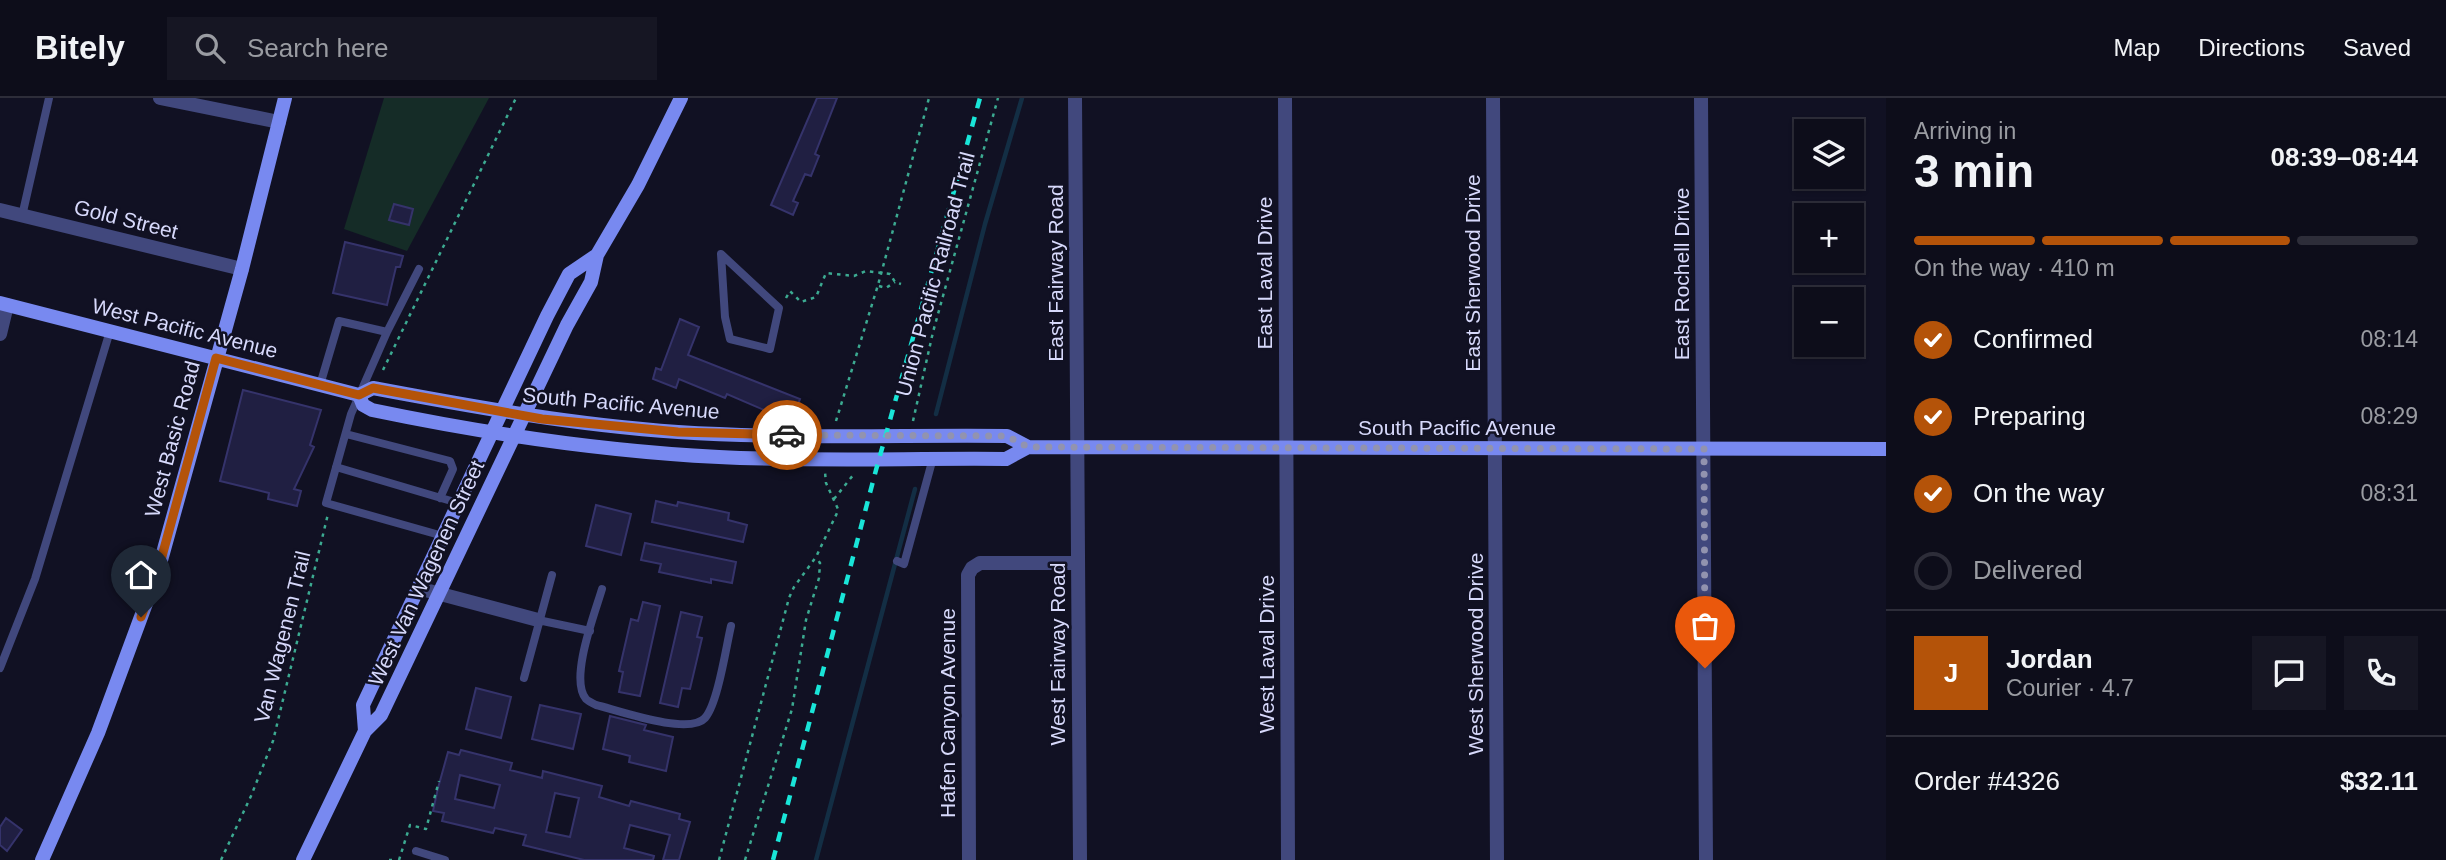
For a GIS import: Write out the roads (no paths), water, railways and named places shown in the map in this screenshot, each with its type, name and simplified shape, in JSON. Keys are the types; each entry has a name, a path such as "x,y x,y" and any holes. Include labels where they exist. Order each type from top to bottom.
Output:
{"street":[{"path":"160,98 279,122"},
{"name":"West Basic Road","path":"42,860 98,733 158,571 242,269 285,98"},
{"path":"597,255 638,185 681,98"},
{"name":"East Fairway Road","path":"1075,98 1077,447"},
{"name":"East Laval Drive","path":"1284,98 1286,448"},
{"name":"East Sherwood Drive","path":"1493,98 1494,448"},
{"name":"East Rochell Drive","path":"1701,98 1706,860"},
{"name":"Gold Street","path":"0,210 242,269"},
{"name":"West Van Wagenen Street","path":"365,731 363,705 569,274 597,255"},
{"name":"West Van Wagenen Street","path":"308,859 365,731 382,715 567,325 591,282 597,255"},
{"path":"0,334 4,304"},
{"name":"West Pacific Avenue","path":"4,304 359,395 373,388 496,424"},
{"name":"West Pacific Avenue","path":"359,395 363,405 372,410 496,424"},
{"name":"South Pacific Avenue","path":"496,424 667,453 733,457 1006,459 1028,447"},
{"name":"South Pacific Avenue","path":"496,424 678,432 1007,436 1028,447 1886,449"},
{"name":"West Fairway Road","path":"1077,447 1080,860"},
{"name":"West Laval Drive","path":"1286,448 1288,860"},
{"name":"West Sherwood Drive","path":"1494,448 1497,860"},
{"name":"Hafen Canyon Avenue","path":"969,860 968,575 972,568 987,563 1077,563"},
{"path":"418,588 538,620"}],"lane":[{"path":"22,216 49,98"},
{"path":"721,254 731,263 779,309 770,349 730,339 725,317 721,254"},
{"path":"419,269 359,395 336,467 328,504 443,536"},
{"path":"320,385 339,321 387,332"},
{"path":"0,668 35,579 110,331"},
{"path":"346,434 450,461 453,469 440,498"},
{"path":"897,561 904,564 933,458"},
{"path":"336,467 458,503"},
{"path":"524,678 552,575"},
{"path":"602,589 580,669 580,681 587,700 596,705 666,723 688,726 699,723 712,707 732,626"},
{"path":"538,620 590,631"},
{"path":"416,851 446,860"}],"waterway":[{"path":"936,414 985,224 1022,98"},
{"path":"816,860 915,489"}],"railway":[{"path":"773,860 876,470 980,98"}]}
